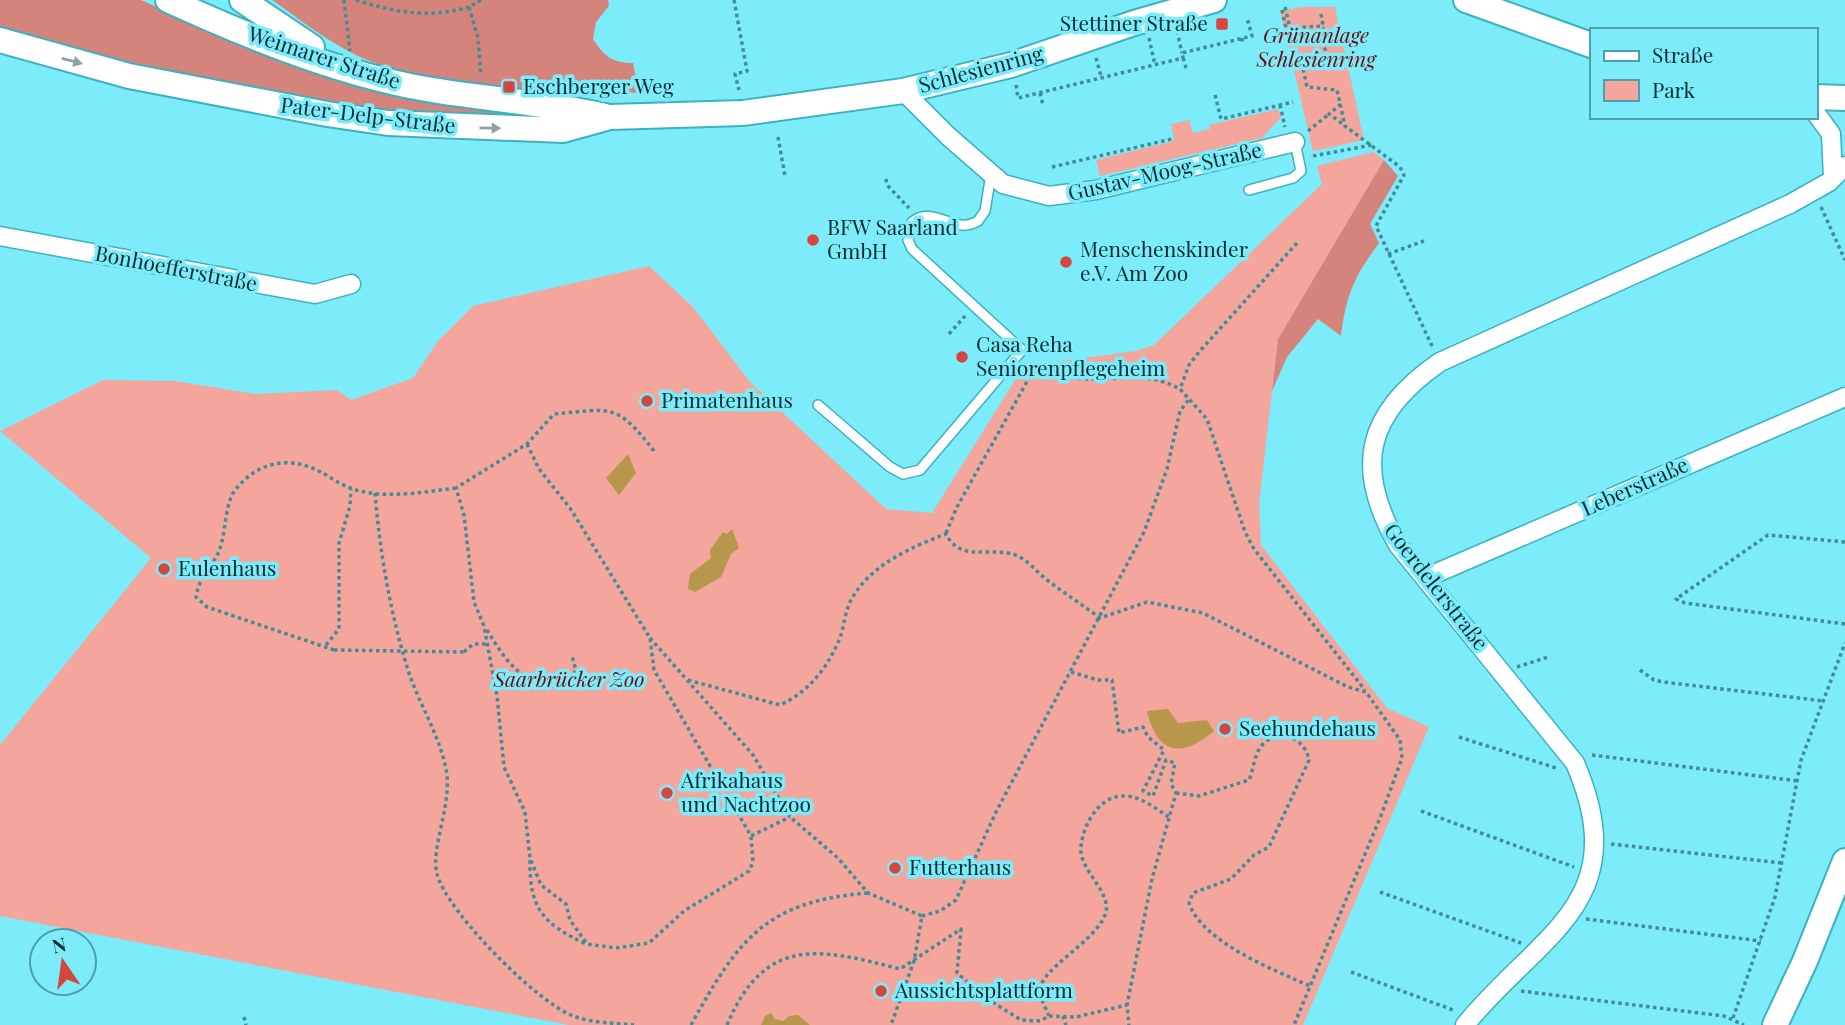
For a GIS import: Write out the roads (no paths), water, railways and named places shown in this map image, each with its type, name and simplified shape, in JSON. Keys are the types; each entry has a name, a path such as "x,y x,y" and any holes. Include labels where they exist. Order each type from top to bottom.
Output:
{"street":[{"name":"Weimarer Straße","path":"169,0 224,25 350,63 409,86 564,107 610,117"},
{"path":"242,0 350,63"},
{"name":"Schlesienring","path":"741,102 903,91 1011,65 1134,23 1214,0"},
{"path":"1466,0 1590,45"},
{"name":"Pater-Delp-Straße","path":"2,42 192,90 388,123 563,130 610,117 741,102"},
{"name":"Gustav-Moog-Straße","path":"903,91 1003,184 1030,192 1069,195 1295,142"},
{"path":"1817,97 1845,100"},
{"name":"Goerdelerstraße","path":"1469,1021 1502,984 1540,949 1571,912 1592,873 1594,842 1589,796 1575,763 1398,545 1382,516 1371,482 1372,453 1381,422 1417,378 1440,362 1790,204 1839,172 1831,134 1835,116 1845,100"},
{"path":"1817,115 1831,134"},
{"name":"Bonhoefferstraße","path":"0,236 315,295 351,284"},
{"name":"Leberstraße","path":"1425,578 1845,397"},
{"path":"1775,1025 1805,961 1845,861"}],"lane":[{"path":"1249,190 1293,178 1301,171 1295,142"},
{"path":"818,405 890,467 904,474 920,470 1022,350 912,249 908,229 912,222 925,215 934,215 958,226 978,221 985,211 991,174"}],"place":[{"name":"Stettiner Straße","path":"1222,24"},
{"name":"Eschberger Weg","path":"509,87"},
{"name":"BFW Saarland GmbH","path":"813,240"},
{"name":"Menschenskinder e.V. Am Zoo","path":"1066,262"},
{"name":"Casa Reha Seniorenpflegeheim","path":"962,357"},
{"name":"Primatenhaus","path":"647,401"},
{"name":"Eulenhaus","path":"164,569"},
{"name":"Seehundehaus","path":"1225,729"},
{"name":"Afrikahaus und Nachtzoo","path":"667,793"},
{"name":"Futterhaus","path":"895,868"},
{"name":"Aussichtsplattform","path":"881,991"}],"park label":[{"name":"Grünanlage Schlesienring","path":"1316,48"},
{"name":"Saarbrücker Zoo","path":"569,680"}]}
